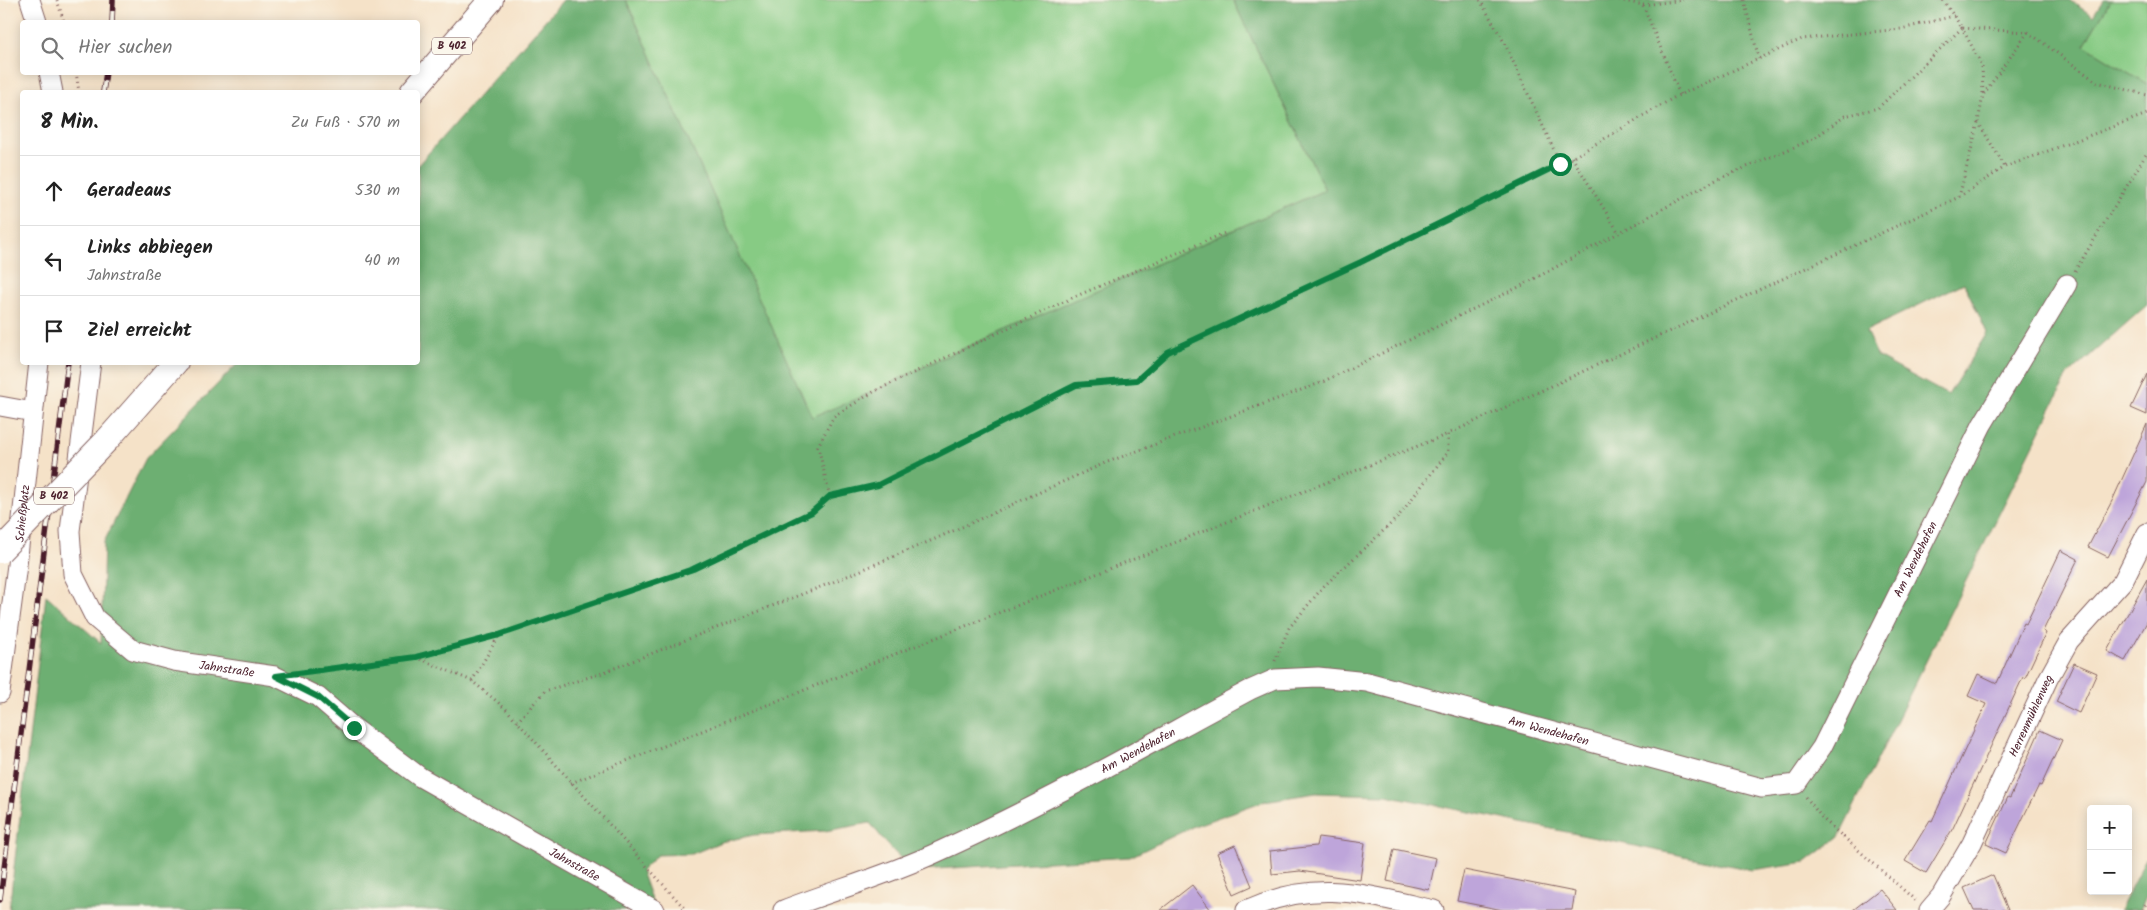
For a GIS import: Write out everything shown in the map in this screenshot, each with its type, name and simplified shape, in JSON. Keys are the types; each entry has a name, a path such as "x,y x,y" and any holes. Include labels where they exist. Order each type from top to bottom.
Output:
{"main road":[{"name":"B 402","path":"414,90 491,0"},
{"name":"B 402","path":"0,551 107,440 173,365"}],"street":[{"path":"30,0 36,20"},
{"path":"50,75 53,90"},
{"name":"Am Wendehafen","path":"783,910 939,852 1039,804 1275,679 1318,677 1367,682 1762,788 1796,784 1822,747 1982,425 2067,284"},
{"name":"Schießplatz","path":"0,693 17,565 39,365"},
{"name":"Jahnstraße","path":"92,365 70,531 73,574 95,618 133,650 174,661 276,676 318,697 354,728 420,777 655,910"},
{"path":"0,406 33,412"},
{"name":"Herrenmühlenweg","path":"1924,907 1941,896 1972,843 2048,678 2069,641 2123,581 2147,533"},
{"path":"1246,910 1277,898 1314,891 1354,892 1434,910"}],"path":[{"path":"57,0 63,20"},
{"path":"1480,0 1504,42 1560,164"},
{"path":"1619,0 1643,5 1683,0"},
{"path":"1744,0 1759,59"},
{"path":"1943,0 1962,28 1982,65 1983,94 1959,197"},
{"path":"1643,5 1680,95"},
{"path":"276,676 416,657 499,635 693,569 812,512 830,496 878,485 1076,385 1137,380 1168,352 1361,262 1560,164 1680,95 1802,39 1901,29 1954,16"},
{"path":"517,722 545,691 602,673 824,585 934,539 1105,463 1320,383 1521,286 1716,180 1813,139 1846,116 1878,108 1962,28 2028,32 2097,82 2147,95"},
{"path":"1983,94 2028,32"},
{"path":"76,75 79,90"},
{"path":"571,783 1448,434 1959,197 2005,167 2147,114"},
{"path":"1978,122 2005,167"},
{"path":"2067,284 2147,153"},
{"path":"1572,157 1618,233"},
{"path":"830,496 818,446 834,416 875,390 950,354 1074,297 1227,232"},
{"path":"1266,683 1289,628 1323,587 1397,518 1448,452 1448,434"},
{"path":"472,681 499,635"},
{"path":"416,657 472,681 506,709 686,910"},
{"path":"1796,784 1822,818 1924,907"},
{"path":"2143,910 2147,901"}],"green space":[{"path":"563,0 626,0 812,417 875,391 942,358 1325,190 1233,0 1784,0 1785,2 1795,0 2069,0 2093,16 2103,0 2111,0 2084,45 2147,84 2147,305 2068,375 1839,837 1806,862 1752,870 1386,795 1316,793 1264,801 1194,826 1130,857 920,870 898,856 870,823 825,831 754,835 721,842 692,854 657,855 641,871 655,910 9,910 46,595 101,643 104,542 146,458 236,365 420,365 420,163","holes":["1964,283 1987,333 1948,395 1878,357 1866,331"]},
{"path":"626,0 1233,0 1325,190 942,358 875,391 812,418"},
{"path":"2111,0 2147,0 2147,84 2084,45"},
{"path":"2147,857 2147,894 2140,910 2119,910 2127,895 2132,895 2132,885"}],"building":[{"path":"2147,374 2147,415 2131,408"},
{"path":"2147,424 2147,482 2108,557 2088,547 2113,499"},
{"path":"2061,550 2078,559 2043,631 2046,633 2025,678 2023,677 1953,828 1926,873 1905,861 1930,820 1932,821 1986,704 1968,696 1978,674 1997,683 2024,623 2026,624"},
{"path":"2147,579 2147,622 2125,661 2107,651"},
{"path":"2074,663 2097,673 2079,713 2056,702"},
{"path":"2040,730 2062,740 2041,786 2039,785 2006,853 1986,844 2008,797 2010,798"},
{"path":"1318,837 1365,843 1360,880 1300,871 1272,874 1270,851 1316,846"},
{"path":"1235,845 1252,886 1234,894 1217,853"},
{"path":"1394,849 1436,858 1429,890 1387,881"},
{"path":"1464,870 1575,892 1572,910 1503,910 1457,901"},
{"path":"1993,875 2008,910 1974,910 1964,888"},
{"path":"1192,885 1211,910 1160,910"},
{"path":"1880,889 1897,910 1853,910"}],"railway":[{"path":"112,20 113,0"},
{"path":"103,90 106,75"},
{"path":"0,900 68,365"}],"route":[{"path":"354,728 318,697 276,676 416,657 499,635 693,569 812,512 830,496 878,485 1076,385 1137,380 1168,352 1361,262 1560,164"}]}
